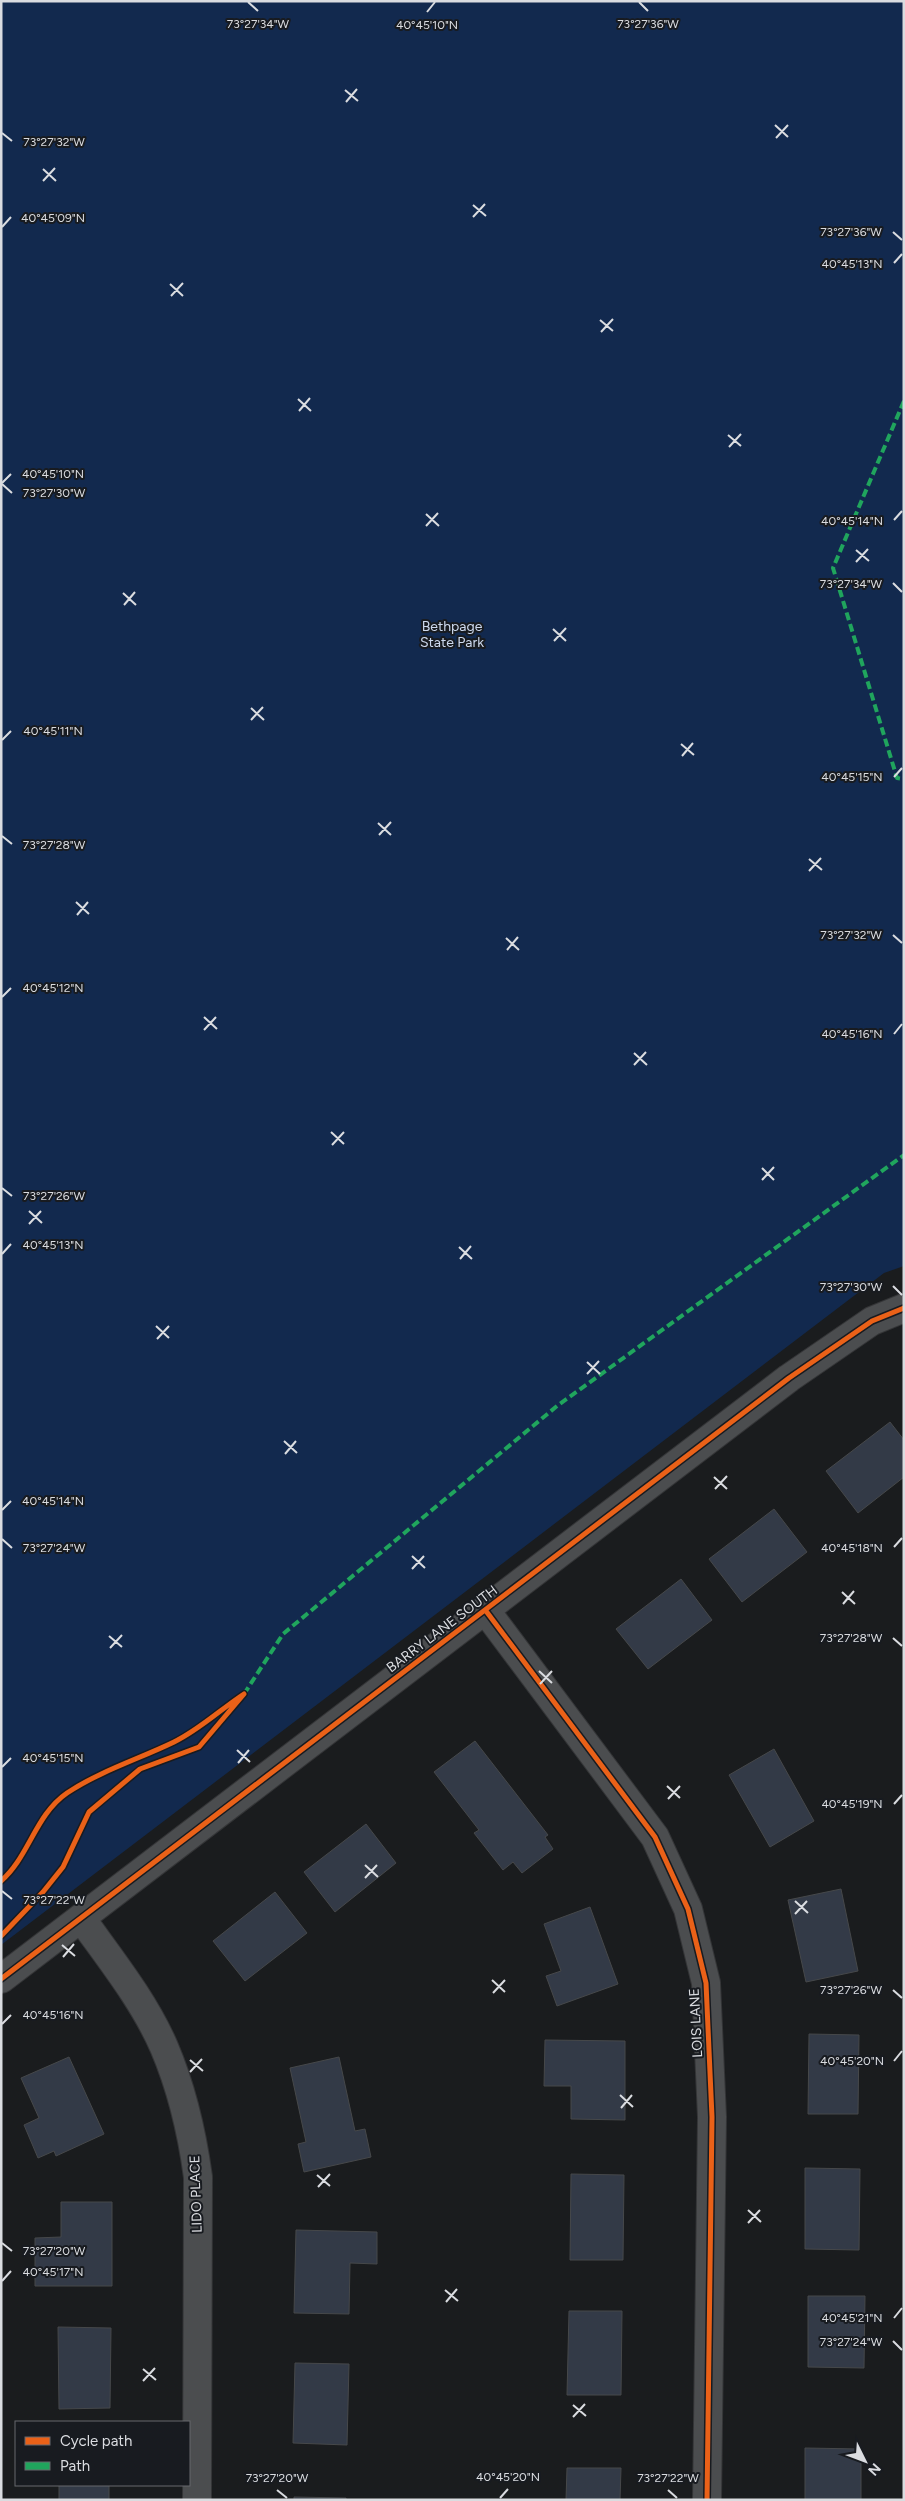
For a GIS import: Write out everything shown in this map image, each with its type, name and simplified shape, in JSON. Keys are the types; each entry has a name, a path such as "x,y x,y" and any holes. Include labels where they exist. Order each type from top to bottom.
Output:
{"street":[{"name":"BARRY LANE SOUTH","path":"1,1979 486,1611 788,1378 872,1321 904,1308"},
{"name":"LOIS LANE","path":"486,1611 655,1837 688,1909 706,1983 712,2117 707,2500"},
{"name":"LIDO PLACE","path":"81,1918 134,1992 164,2047 192,2130 198,2177 196,2500"}],"green space":[{"name":"Bethpage State Park","path":"1,1 904,1 904,1266 884,1273 1,1945"}],"building":[{"path":"890,1422 904,1440 904,1477 858,1513 826,1471"},
{"path":"774,1509 807,1552 742,1602 709,1559"},
{"path":"681,1579 712,1620 648,1669 616,1629"},
{"path":"475,1741 548,1835 545,1837 553,1849 522,1873 513,1862 503,1870 474,1833 479,1830 434,1772"},
{"path":"774,1749 814,1821 770,1847 729,1775"},
{"path":"366,1824 396,1863 335,1912 304,1872"},
{"path":"841,1889 858,1971 806,1982 788,1900"},
{"path":"275,1892 307,1933 245,1981 213,1941"},
{"path":"590,1907 618,1984 557,2006 546,1976 561,1971 544,1924"},
{"path":"809,2034 859,2035 858,2114 808,2114"},
{"path":"545,2040 625,2041 625,2120 571,2119 571,2086 544,2086"},
{"path":"69,2057 104,2134 56,2156 54,2151 38,2158 24,2125 39,2118 21,2078"},
{"path":"339,2057 355,2131 365,2129 371,2157 304,2172 298,2144 306,2142 290,2068"},
{"path":"805,2168 860,2169 859,2250 805,2249"},
{"path":"571,2174 624,2175 623,2260 570,2260"},
{"path":"61,2202 112,2202 112,2286 35,2286 35,2238 61,2237"},
{"path":"296,2230 377,2232 377,2264 350,2263 349,2314 294,2313"},
{"path":"808,2296 865,2296 864,2368 808,2367"},
{"path":"569,2311 622,2311 621,2395 567,2395"},
{"path":"58,2327 111,2328 110,2408 59,2409"},
{"path":"295,2363 349,2364 347,2445 293,2443"},
{"path":"805,2448 861,2449 861,2500 805,2500"},
{"path":"567,2468 621,2468 620,2500 566,2500"},
{"path":"59,2486 109,2486 109,2500 59,2500"},
{"path":"294,2497 346,2498 346,2500 294,2500"}],"marked path":[{"path":"904,401 833,568 897,778 904,779"},
{"path":"244,1694 283,1634 557,1406 904,1155"}],"cycle path":[{"path":"1,1979 789,1378 872,1321 904,1308"},
{"path":"486,1611 655,1837 688,1909 706,1983 712,2117 707,2500"},
{"path":"1,1881 19,1860 47,1813 67,1793 106,1772 183,1737 244,1694 199,1747 140,1769 89,1812 63,1867 43,1892 1,1936"}]}
